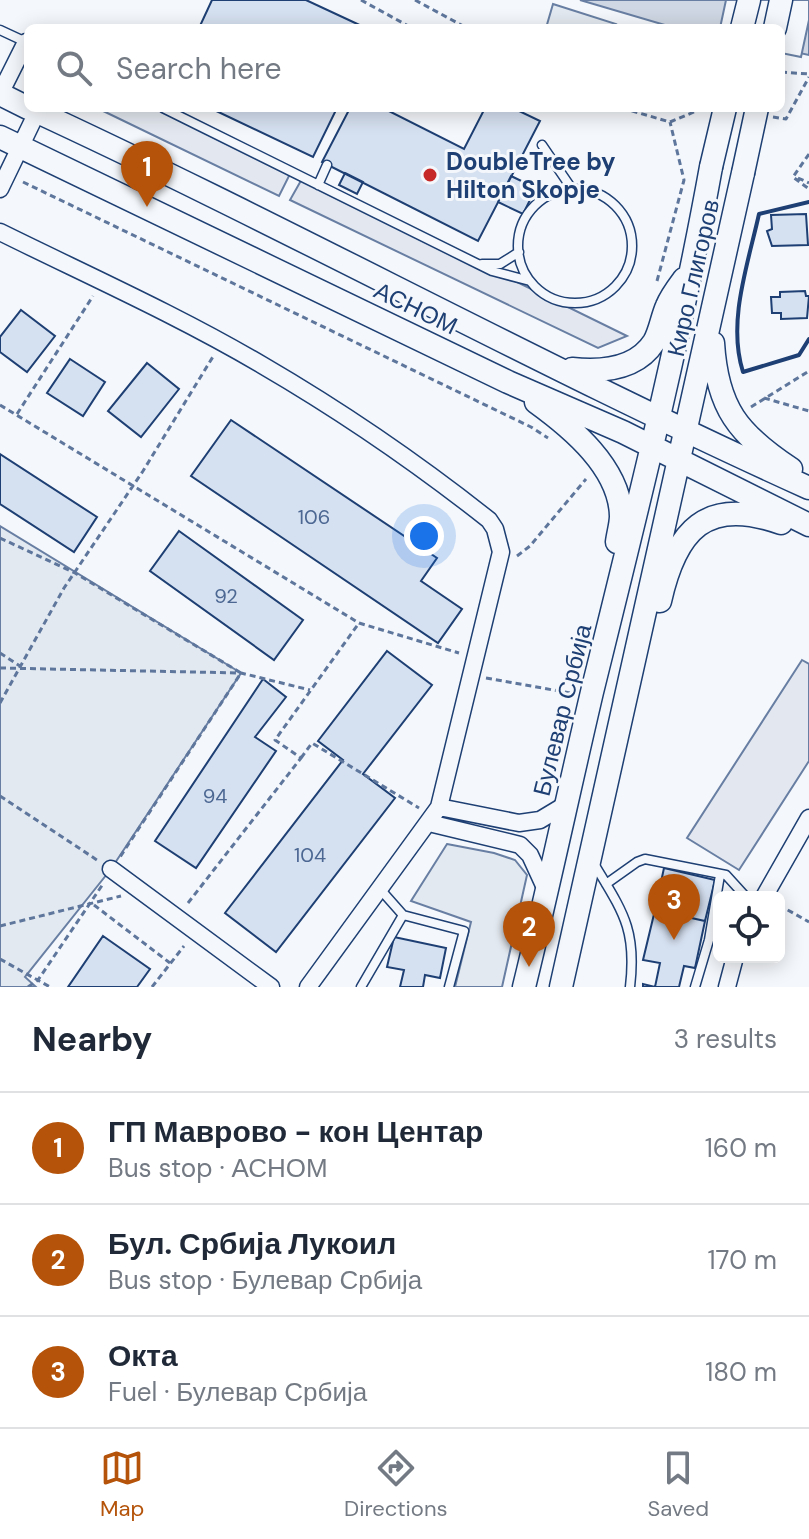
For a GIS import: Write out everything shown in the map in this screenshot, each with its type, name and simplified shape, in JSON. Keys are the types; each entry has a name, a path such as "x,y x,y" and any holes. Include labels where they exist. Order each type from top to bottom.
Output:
{"street":[{"path":"743,24 749,0"},
{"path":"776,24 781,0"},
{"path":"0,94 24,49"},
{"name":"АСНОМ","path":"0,94 24,105"},
{"path":"0,189 21,147 32,112"},
{"name":"АСНОМ","path":"39,112 221,198 556,367 809,488"},
{"name":"Киро Глигоров","path":"652,446 724,112"},
{"name":"Киро Глигоров","path":"678,459 756,112"},
{"name":"АСНОМ","path":"0,137 508,382 623,432 809,525"},
{"path":"0,232 221,342 328,406 400,454 489,520 500,541 471,676 434,816 308,987"},
{"path":"556,367 597,372 615,369 639,357 654,342 668,303 693,264"},
{"path":"712,318 715,374 721,396 734,418 741,429 775,458 809,481"},
{"path":"508,382 552,413 584,444 604,465 616,488 621,517 598,631 598,669"},
{"name":"Булевар Србија","path":"524,987 652,446"},
{"path":"561,987 678,459"},
{"path":"629,675 651,637 675,551 690,532 711,517 734,513 758,515 809,536"},
{"path":"434,816 519,823 540,820 565,805"},
{"path":"434,816 520,845 530,855 547,892"},
{"path":"767,891 809,818"},
{"path":"111,869 271,987"},
{"path":"727,987 733,963"}],"lane":[{"path":"0,30 24,42"},
{"path":"171,112 492,271 530,281"},
{"path":"542,145 572,189"},
{"path":"318,185 327,165"},
{"path":"572,189 604,197 627,221 632,237 632,254 618,284 605,295 573,303 557,300 530,281 522,267 519,252 523,227 538,204 554,194 572,189"},
{"path":"481,264 500,264 519,252"},
{"path":"591,858 625,915 633,957 630,987"},
{"path":"606,884 645,859 723,875 740,891"},
{"path":"695,987 726,862"},
{"path":"380,888 403,915 464,931 449,987"},
{"path":"361,987 403,915"}],"path":[{"path":"361,0 405,24"},
{"path":"415,0 460,24"},
{"path":"785,72 809,74"},
{"path":"636,112 670,122 694,112"},
{"path":"656,285 684,180 670,122"},
{"path":"809,154 793,177 809,186"},
{"path":"23,182 550,439"},
{"path":"17,414 102,282"},
{"path":"0,703 75,573 221,342"},
{"path":"745,411 809,371"},
{"path":"764,398 809,411"},
{"path":"0,405 359,623 475,658"},
{"path":"498,561 508,560 530,546 588,476"},
{"path":"0,538 75,573 241,673"},
{"path":"301,758 275,740 359,623"},
{"path":"0,653 20,667"},
{"path":"0,668 241,673 310,690"},
{"path":"28,987 38,980 92,904 111,869 241,673"},
{"path":"471,676 570,693"},
{"path":"178,917 312,743 434,816"},
{"path":"0,796 111,869"},
{"path":"0,926 143,891"},
{"path":"92,904 170,963"},
{"path":"785,908 809,922"},
{"path":"152,987 196,930"},
{"path":"0,959 50,987"}],"shaded area":[{"path":"580,0 809,0 809,55 785,50 785,24 661,24"},
{"path":"553,4 616,24 547,24"},
{"path":"105,112 169,112 291,172 279,196"},
{"path":"303,177 627,336 598,348 290,200"},
{"path":"0,526 241,673 111,869 25,977 36,987 0,987"},
{"path":"802,660 809,664 809,761 739,870 687,838"},
{"path":"447,844 515,860 527,875 502,987 455,987 471,922 411,901"}],"pier":[{"path":"726,0 809,0 809,20 801,57 785,54 785,24 721,24"}],"building":[{"path":"212,0 306,0 357,24 201,24"},
{"path":"218,112 335,112 313,157"},
{"name":"DoubleTree by Hilton Skopje","path":"348,112 391,112 464,149 483,112 521,112 540,121 478,241 322,162"},
{"path":"345,173 363,182 357,194 339,185"},
{"path":"511,176 536,188 523,214 498,202"},
{"path":"806,214 808,245 772,246 767,231 772,229 771,215"},
{"path":"805,291 809,296 807,318 781,319 781,313 772,313 771,297 780,297 780,292"},
{"path":"21,310 55,336 27,372 0,352 0,337"},
{"path":"70,359 105,382 83,416 47,393"},
{"path":"147,363 179,389 141,437 108,411"},
{"path":"231,420 437,558 421,581 462,609 438,643 191,476"},
{"path":"0,454 97,517 74,552 0,504"},
{"path":"179,531 303,620 274,660 150,571"},
{"path":"387,651 432,685 363,774 395,798 276,952 225,913 343,760 318,741"},
{"path":"263,679 286,697 255,737 276,751 196,868 155,841"},
{"path":"664,868 715,880 705,921 655,910"},
{"path":"655,910 705,921 695,968 684,966 679,987 655,987 660,963 643,960"},
{"path":"103,936 150,969 137,987 68,987"},
{"path":"394,937 446,948 440,978 425,975 423,987 400,987 404,970 387,967"}],"wall":[{"path":"809,202 759,214 738,313 737,333 743,372 799,355 809,339"}],"place":[{"name":"DoubleTree by Hilton Skopje","path":"430,175"},
{"name":"ГП Маврово - кон Центар","path":"147,207"},
{"name":"Окта","path":"674,940"},
{"name":"Бул. Србија Лукоил","path":"529,967"}]}
